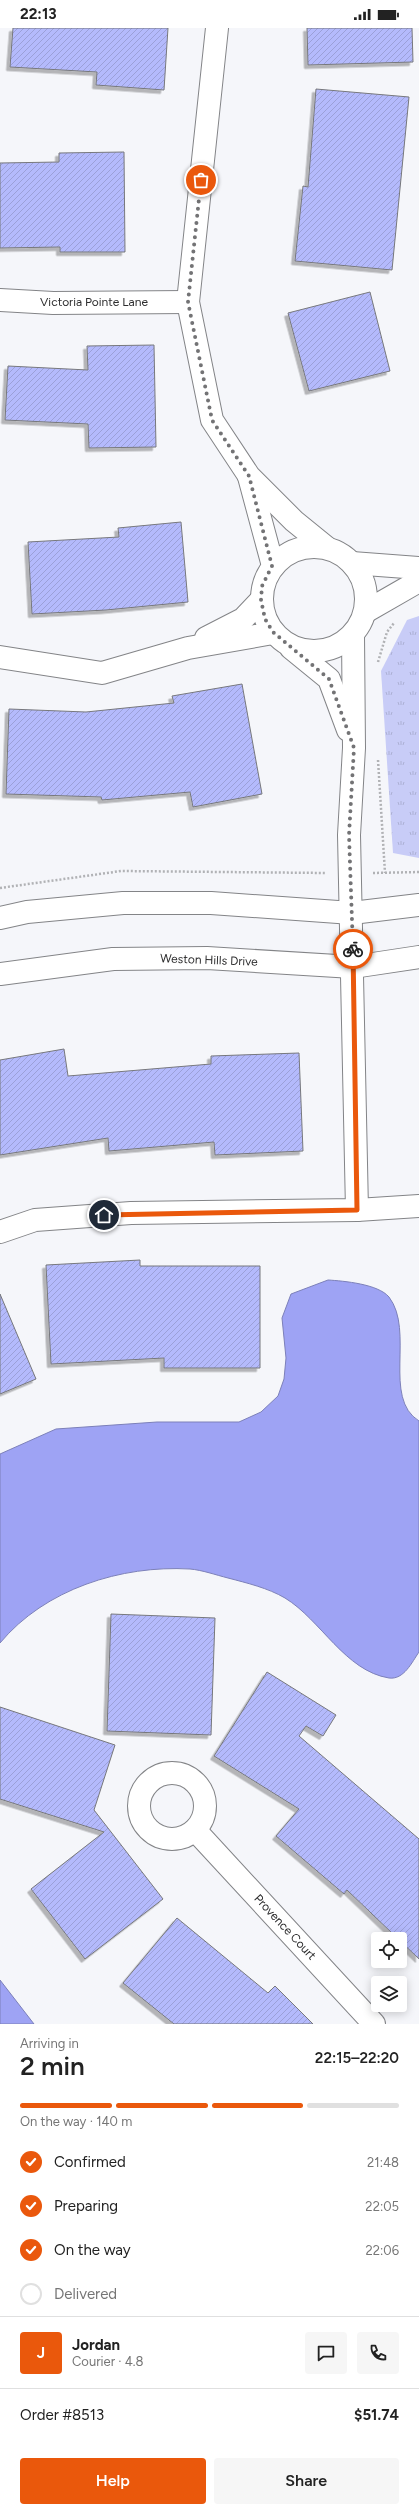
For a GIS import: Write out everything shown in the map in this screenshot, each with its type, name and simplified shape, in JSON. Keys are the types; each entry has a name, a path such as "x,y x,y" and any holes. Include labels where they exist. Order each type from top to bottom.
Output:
{"street":[{"path":"217,28 188,302 212,420 249,476 294,521 326,547 352,563 419,568"},
{"name":"Victoria Pointe Lane","path":"0,300 53,303 188,302"},
{"path":"249,476 272,566"},
{"path":"326,547 314,546 290,552 272,566 262,586 261,600 265,619 280,639 329,679 354,748"},
{"path":"352,563 365,585 366,612"},
{"path":"0,657 102,673 188,648 280,639 307,651 331,649 353,635 366,612 419,581"},
{"path":"188,648 243,619 261,600"},
{"path":"353,635 354,748 349,835 352,913 357,1210"},
{"path":"0,918 27,912 123,904 212,903 352,913 419,905"},
{"name":"Weston Hills Drive","path":"0,974 113,959 207,958 353,967 419,957"},
{"path":"0,1232 35,1220 131,1213 357,1210 419,1206"},
{"name":"Provence Court","path":"195,1830 374,2024"}],"path":[{"path":"376,670 387,632 396,621"},
{"path":"378,756 385,873"},
{"path":"0,888 121,871 350,873 419,872"}],"green space":[{"path":"419,616 419,858 393,853 381,671 407,620"}],"water":[{"path":"328,1280 351,1282 369,1286 377,1289 389,1297 396,1311 399,1327 400,1381 402,1397 408,1410 419,1421 419,1652 407,1670 394,1678 373,1673 359,1666 346,1655 298,1607 285,1598 272,1591 257,1586 204,1571 190,1569 138,1571 111,1576 86,1584 39,1608 18,1624 0,1643 0,1454 56,1429 157,1422 239,1422 261,1412 278,1396 284,1379 286,1358 282,1318 291,1294"},
{"path":"0,1980 34,2024 0,2024"}],"building":[{"path":"13,28 168,28 164,90 96,85 97,72 10,67"},
{"path":"307,28 412,28 413,62 308,65"},
{"path":"316,89 409,97 392,270 295,261 303,186 308,187"},
{"path":"124,152 125,252 60,252 60,247 0,248 0,163 59,162 59,153"},
{"path":"370,292 390,371 309,391 288,313"},
{"path":"154,345 156,447 89,448 88,424 5,420 8,366 88,370 87,346"},
{"path":"181,522 188,602 106,610 32,614 28,542 119,537 118,528"},
{"path":"242,684 262,794 193,807 190,792 102,800 101,797 6,794 9,709 86,712 174,703 172,696"},
{"path":"64,1049 68,1076 211,1064 211,1056 299,1053 303,1151 215,1155 214,1142 109,1151 108,1138 0,1155 0,1060"},
{"path":"140,1260 140,1266 260,1266 260,1368 164,1368 164,1358 51,1364 46,1265"},
{"path":"0,1294 36,1379 0,1394"},
{"path":"111,1614 215,1618 211,1735 107,1731"},
{"path":"267,1672 336,1715 323,1736 306,1726 299,1736 419,1839 419,1959 407,1948 407,1932 391,1932 347,1890 344,1894 276,1836 299,1809 214,1756"},
{"path":"0,1707 115,1745 94,1810 163,1899 85,1959 31,1889 104,1832 0,1799"},
{"path":"177,1918 268,1993 275,1986 313,2024 174,2024 123,1983"}],"way so far":[{"path":"201,180 188,302 212,420 249,476 272,566 262,586 261,600 265,619 273,632 329,679 354,748 349,835 353,949"}],"route":[{"path":"104,1215 131,1213 357,1210 353,949"}]}
